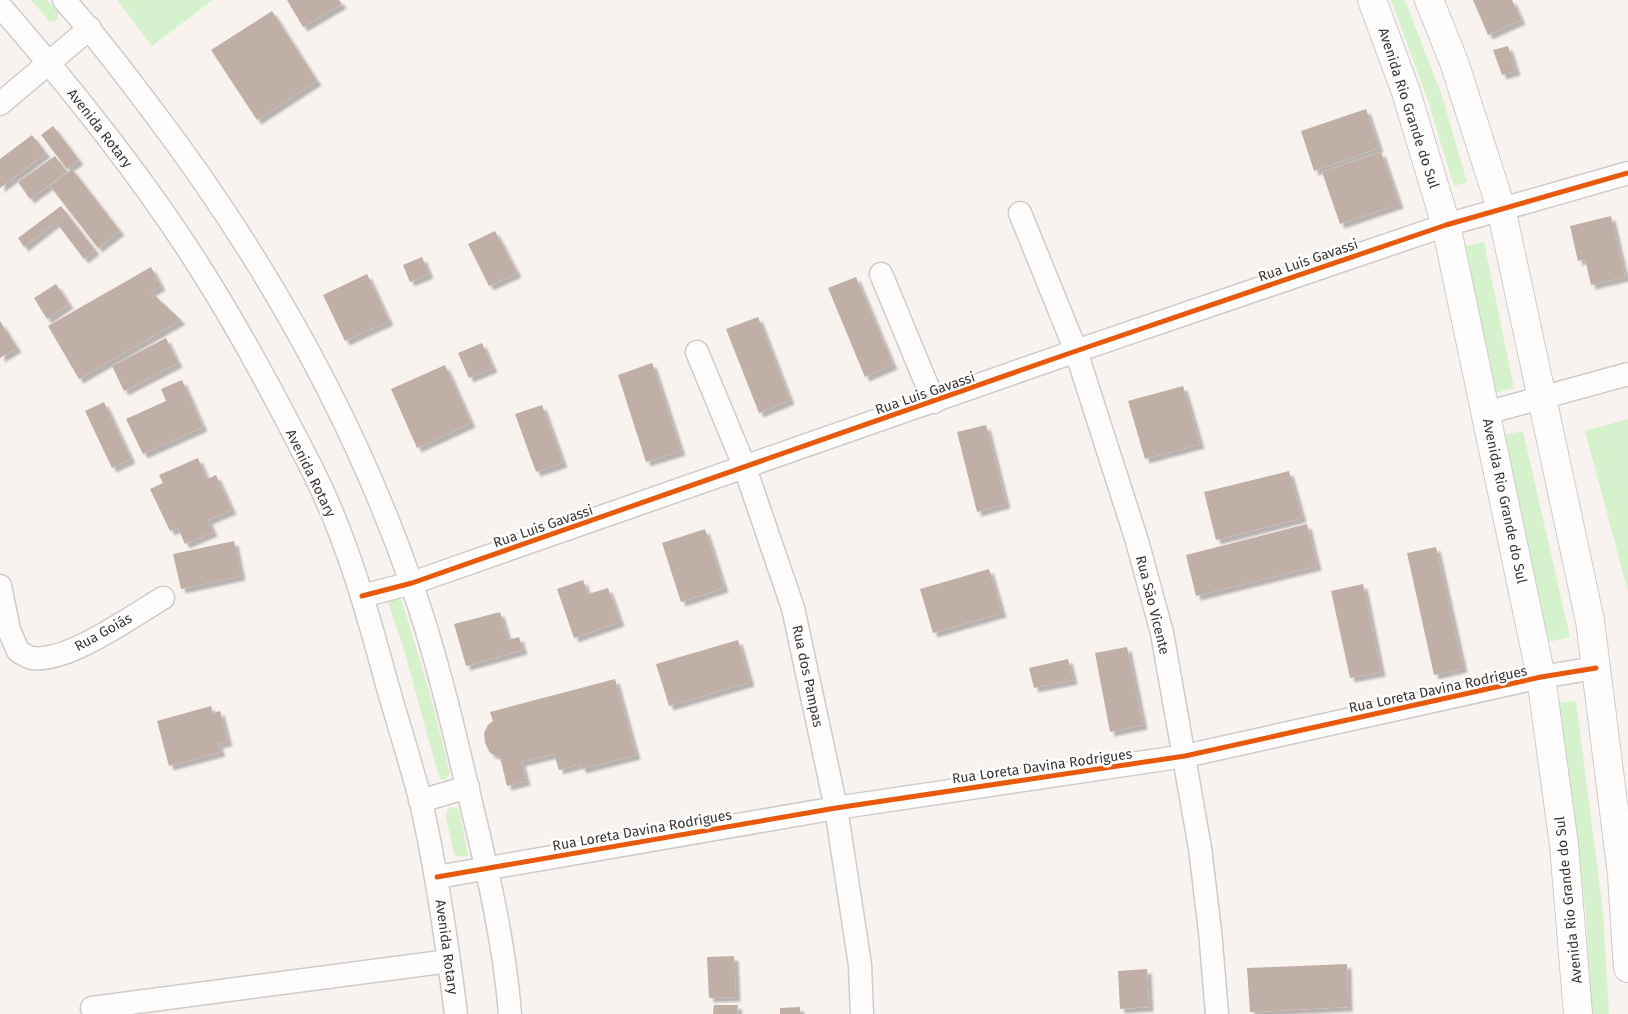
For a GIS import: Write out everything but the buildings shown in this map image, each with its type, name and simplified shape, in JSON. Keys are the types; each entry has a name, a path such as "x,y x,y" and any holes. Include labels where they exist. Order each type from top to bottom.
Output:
{"street":[{"path":"64,0 90,28 174,139 236,227 285,307 335,400 363,461 412,583 442,676 487,868 500,934 510,1014"},
{"name":"Avenida Rio Grande do Sul","path":"1372,0 1406,92 1446,225 1541,678 1564,844 1578,1014"},
{"path":"1429,0 1454,62 1501,208 1544,398 1590,621 1622,874 1628,968"},
{"name":"Avenida Rotary","path":"0,6 94,119 160,208 202,271 236,328 313,471 362,596 420,801 437,877 456,1014"},
{"path":"0,104 90,28"},
{"path":"1501,208 1628,173"},
{"name":"Rua Luis Gavassi","path":"362,596 412,583 1076,351 1501,208"},
{"name":"Rua São Vicente","path":"1020,213 1076,351 1137,541 1162,633 1185,756 1210,931 1217,1014"},
{"path":"881,274 934,402"},
{"name":"Rua dos Pampas","path":"696,352 745,468 793,608 836,808 860,965 862,1014"},
{"path":"1486,412 1628,374"},
{"name":"Rua Goiás","path":"0,586 9,630 18,651 31,658 58,655 87,643 163,598"},
{"name":"Rua Loreta Davina Rodrigues","path":"437,877 836,808 1185,756 1541,678 1596,668"},
{"path":"420,801 468,787"},
{"path":"92,1008 449,961"}],"green space":[{"path":"31,0 47,0 59,12 58,19 54,22 49,21"},
{"path":"117,0 213,0 152,46"},
{"path":"1391,0 1405,0 1442,96 1467,182 1454,186 1427,98"},
{"path":"1484,242 1514,388 1495,393 1464,246"},
{"path":"1628,419 1628,592 1585,431"},
{"path":"1523,431 1570,637 1549,642 1503,435"},
{"path":"396,596 402,601 431,697 450,773 445,780 441,780 438,774 404,650 388,603 390,598"},
{"path":"1576,701 1603,912 1609,1014 1592,1014 1586,914 1559,703"},
{"path":"451,807 458,809 460,813 468,856 458,857 454,854 446,817 447,810"}],"cycle path":[{"path":"362,596 412,583 1076,351 1446,225 1628,173"},
{"path":"437,877 836,808 1185,756 1541,677 1596,668"}]}
